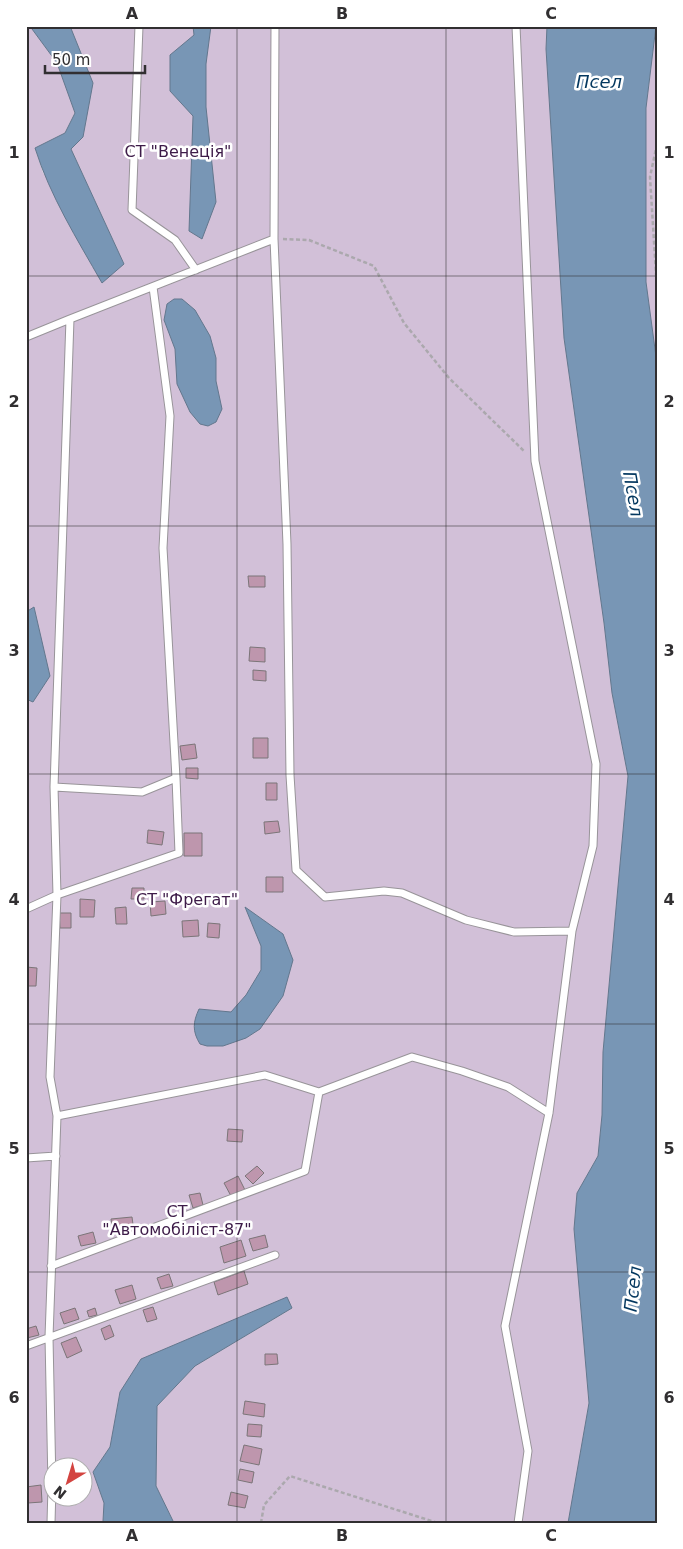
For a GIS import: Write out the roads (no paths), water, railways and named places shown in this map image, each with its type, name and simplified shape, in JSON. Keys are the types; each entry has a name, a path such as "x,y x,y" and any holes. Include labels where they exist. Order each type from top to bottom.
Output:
{"lane":[{"path":"139,26 132,210 175,240 196,270"},
{"path":"275,26 274,239 287,544 290,775 296,870 325,897 384,891 402,893 466,920 514,932 572,931"},
{"path":"516,26 535,461 596,764 593,846 572,931 549,1113 506,1326 528,1452 518,1523"},
{"path":"26,337 274,239"},
{"path":"26,910 57,895 179,853 163,548 170,416 153,287"},
{"path":"51,1523 49,1337 56,1156 56,1116 50,1077 57,895 54,787 70,319"},
{"path":"54,787 142,792 176,778"},
{"path":"56,1116 265,1076 318,1092 412,1057 462,1071 508,1087 549,1113"},
{"path":"51,1266 306,1171 318,1092"},
{"path":"26,1158 56,1156"},
{"path":"26,1346 275,1255"}],"water":[{"path":"36,26 70,26 93,83 83,137 71,149 124,264 102,283 56,200 35,148 65,133 75,113 57,63 32,29"},
{"path":"193,26 211,26 206,64 206,107 216,202 202,239 189,231 193,116 170,91 170,55 194,35"},
{"name":"Псел","path":"547,26 656,26 646,108 646,282 657,364 657,1523 568,1523 589,1403 574,1229 577,1193 598,1156 602,1115 603,1052 628,776 612,693 564,338 546,49"},
{"path":"174,299 182,299 195,310 210,336 216,358 216,381 222,409 216,422 208,426 200,424 190,412 177,384 175,349 164,320 167,304"},
{"path":"34,607 50,676 33,702 26,699 26,612"},
{"path":"245,907 283,934 293,960 283,996 260,1029 246,1038 223,1046 200,1044 194,1026 199,1009 231,1012 246,995 261,970 261,946"},
{"path":"287,1297 292,1308 195,1366 157,1406 156,1486 174,1523 104,1523 104,1503 93,1472 110,1447 120,1392 141,1359"}],"park label":[{"name":"СТ \"Венеція\"","path":"178,151"},
{"name":"СТ \"Фрегат\"","path":"187,899"},
{"name":"СТ \"Автомобiлiст-87\"","path":"177,1220"}]}
